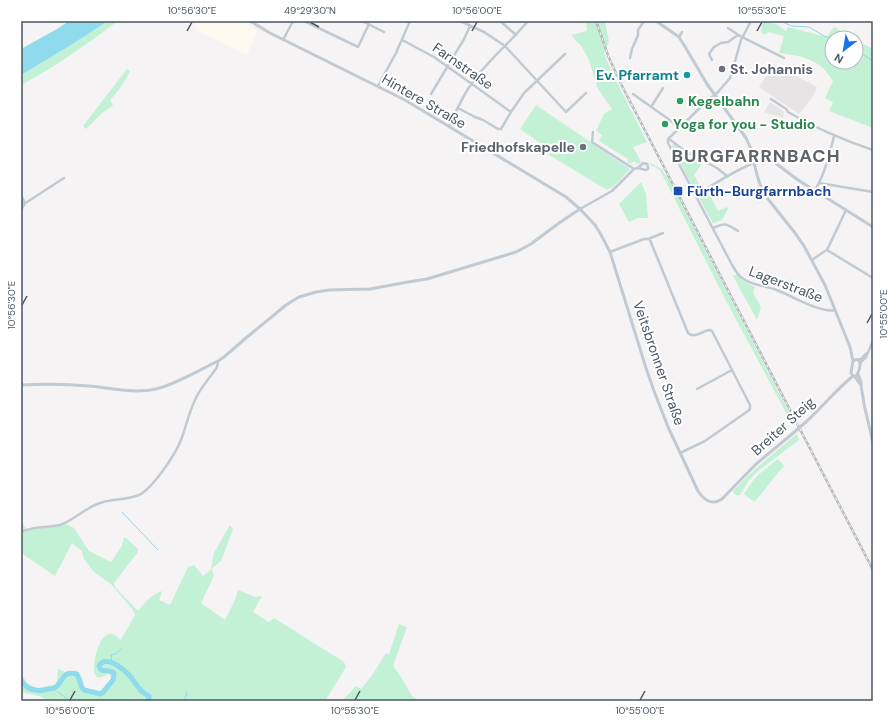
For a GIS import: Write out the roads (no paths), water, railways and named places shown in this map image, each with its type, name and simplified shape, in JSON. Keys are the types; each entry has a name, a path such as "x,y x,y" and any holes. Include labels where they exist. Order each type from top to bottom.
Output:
{"main road":[{"path":"21,196 24,204 21,209"}],"street":[{"name":"Hintere Straße","path":"250,21 283,40 405,100 566,198 580,209"},
{"path":"283,40 293,21"},
{"path":"304,21 358,47 369,24"},
{"path":"362,21 384,32"},
{"path":"378,86 402,40 410,21"},
{"path":"460,21 494,38 505,46 566,112 586,93"},
{"path":"500,21 516,35"},
{"path":"449,127 471,83 528,21"},
{"path":"630,58 638,31 644,21"},
{"path":"656,21 679,37 706,84 746,138 751,149 758,180 762,190 795,233 812,260 825,285 856,360 860,363"},
{"path":"727,176 717,168 668,140 725,85 730,78 742,37 751,21"},
{"path":"431,94 470,26"},
{"path":"728,28 738,35 784,58"},
{"path":"679,37 682,32"},
{"path":"712,60 709,54 714,47 721,43 728,42 738,35"},
{"name":"Farnstraße","path":"402,40 447,66 511,112"},
{"path":"458,108 498,129 501,129 524,93 565,54"},
{"path":"651,107 663,88"},
{"path":"633,94 681,128"},
{"path":"771,99 793,114 834,136 873,150"},
{"path":"21,384 73,385 129,391 156,389 167,386 218,361 286,305 299,297 329,290 370,289 408,282 427,278 516,252 531,244 580,209 612,191 636,169 592,142 593,132"},
{"path":"815,190 829,157 834,136"},
{"name":"Lagerstraße","path":"668,140 668,143 731,263 740,277 750,282 779,291 811,305 826,310 835,310"},
{"path":"751,149 766,156 794,177 873,227"},
{"path":"696,195 727,176 754,163"},
{"path":"24,204 64,178"},
{"path":"819,183 873,192"},
{"name":"Veitsbronner Straße","path":"580,209 595,225 610,252 646,368 668,427 698,491 703,498 713,502 719,501 730,492"},
{"path":"812,260 827,250 846,210"},
{"path":"713,228 725,224 738,231"},
{"path":"610,252 663,233"},
{"path":"648,239 652,244 688,333 691,336 695,336 707,330 712,331 750,406 750,409 705,441 680,453"},
{"path":"827,250 873,278"},
{"path":"856,360 861,359 873,341"},
{"path":"854,375 860,363 866,357 867,352"},
{"path":"856,360 854,375 861,385 873,442"},
{"path":"21,532 62,524 88,508 100,503 138,495 151,485 178,448 195,399 217,366 218,361"},
{"path":"697,388 732,370"},
{"name":"Breiter Steig","path":"730,492 756,464 822,407 843,384 854,375"}],"water":[{"path":"69,21 108,21 21,75 21,49"}],"waterway":[{"path":"780,21 792,26 809,27 824,36"},
{"path":"864,55 873,61"},
{"path":"122,512 158,550"},
{"path":"112,662 111,655 115,654 121,649"},
{"path":"21,680 23,684 33,690 52,689 60,683 66,674 72,673 77,674 84,690 101,694 114,678 114,673 111,671 101,670 99,666 102,663 110,662 119,666 129,675 141,690 149,696 148,701"},
{"path":"53,688 56,691"},
{"path":"58,692 70,701"},
{"path":"184,701 186,692"}],"railway":[{"path":"596,21 609,58 622,86 873,570"}],"place":[{"name":"St. Johannis","path":"722,69"},
{"name":"Ev. Pfarramt","path":"687,75"},
{"name":"Kegelbahn","path":"680,101"},
{"name":"Yoga for you - Studio","path":"665,124"},
{"name":"Friedhofskapelle","path":"583,147"},
{"name":"Fürth-Burgfarrnbach","path":"678,191"}],"district":[{"name":"BURGFARRNBACH","path":"756,156"}]}
